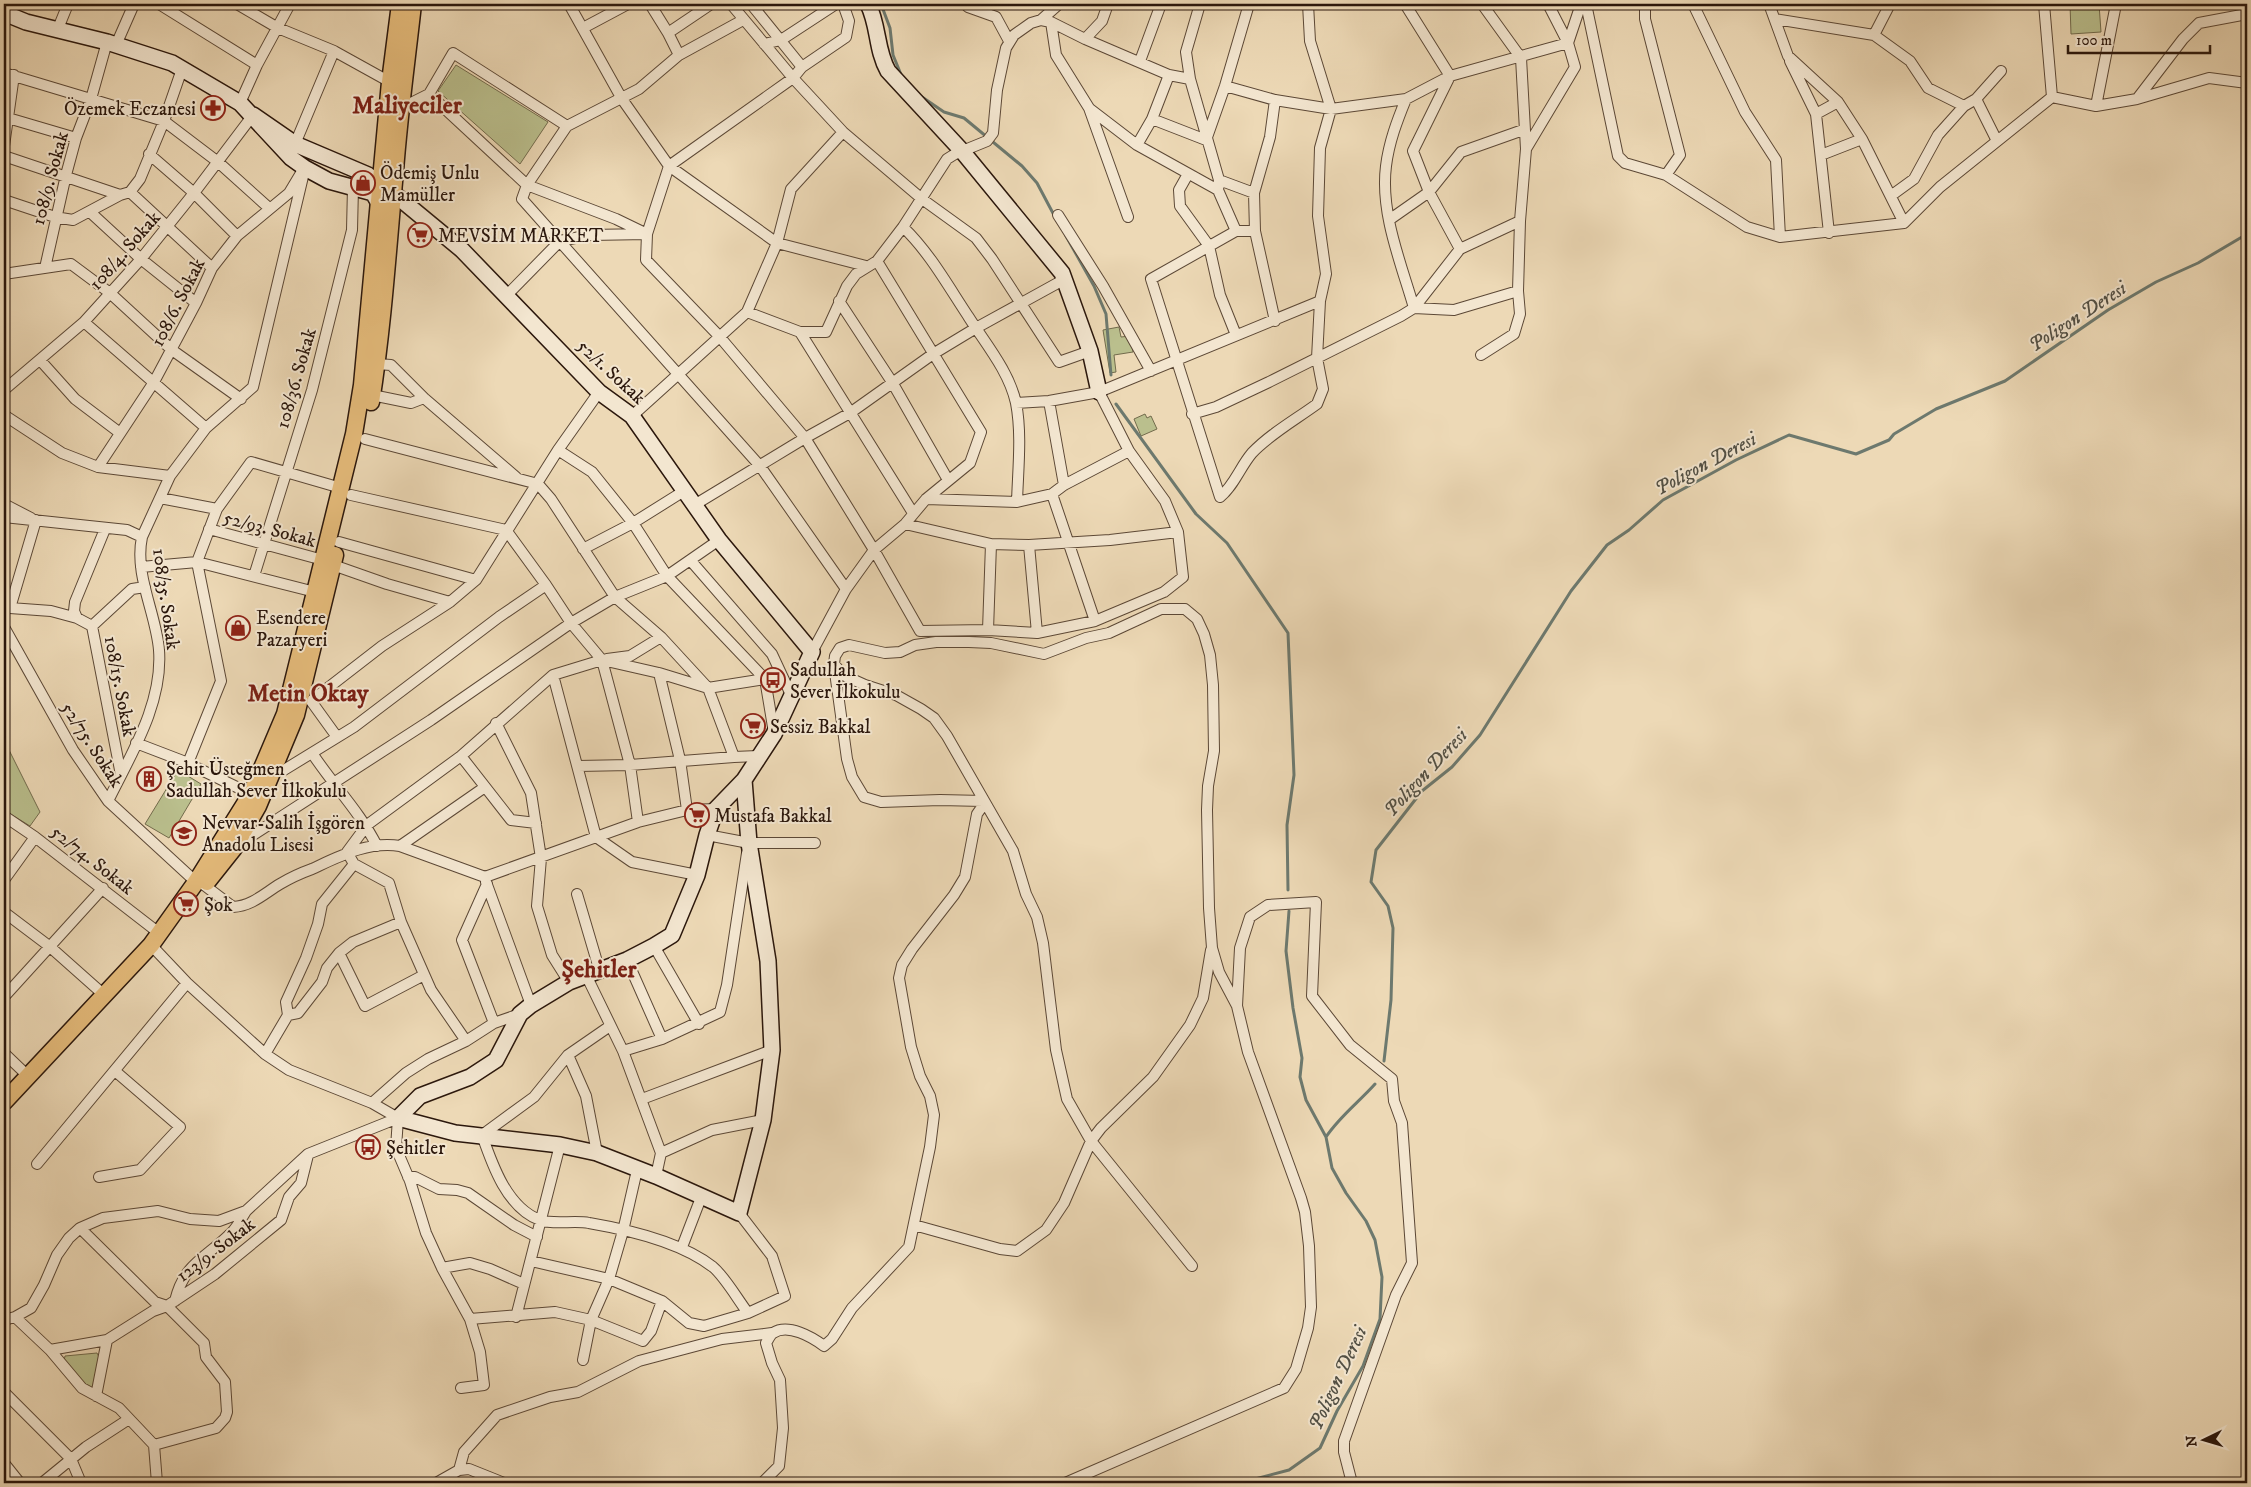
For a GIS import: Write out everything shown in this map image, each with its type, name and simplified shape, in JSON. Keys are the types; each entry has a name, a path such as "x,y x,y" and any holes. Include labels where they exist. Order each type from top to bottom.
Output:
{"main road":[{"path":"394,108 390,82 400,4"},
{"path":"328,562 339,542 362,385 382,186 413,4"},
{"path":"200,884 251,794 284,714 346,492 365,439 377,364 391,222 382,186"},
{"path":"4,1102 155,939 200,884 234,848 258,806 296,715 319,594"}],"street":[{"path":"57,31 68,4"},
{"name":"108/9. Sokak","path":"45,268 55,217 76,138 112,43 134,4"},
{"path":"159,4 257,65"},
{"path":"236,4 278,28 334,51 390,82"},
{"path":"240,103 257,65 290,4"},
{"path":"569,4 622,99 669,166 777,243 866,266"},
{"path":"583,28 628,4"},
{"path":"650,4 668,32 679,55"},
{"path":"668,32 711,4"},
{"path":"731,4 793,78 843,132 922,199 976,238 1022,304 1059,362 1090,351"},
{"path":"751,4 802,67"},
{"path":"764,44 780,40 836,4"},
{"path":"843,4 849,21 846,37 802,67 793,78 669,166 647,234 646,260 719,336 805,438 874,550 920,631 988,630 1037,633 1095,621 1164,592 1183,577 1178,532 1165,501 1129,451 1099,392 1090,351 1066,279 1025,226 962,151 888,71 882,59 877,27 868,4"},
{"path":"965,4 968,7 996,17 1009,41"},
{"path":"1085,39 1102,21 1108,4"},
{"path":"1140,61 1161,4"},
{"path":"1200,4 1186,52 1190,79 1218,185 1236,231"},
{"path":"1206,140 1225,86 1249,4"},
{"path":"1255,231 1236,231 1151,279 1178,361 1192,414 1220,497 1227,491 1246,461 1259,447 1317,404 1323,389 1317,358 1320,301 1326,274 1318,216 1320,148 1331,109 1310,41 1308,4"},
{"path":"1405,4 1450,76"},
{"path":"1481,355 1514,334 1520,314 1518,290 1520,221 1526,150 1523,130 1520,58 1482,4"},
{"path":"1526,150 1575,67 1568,43 1548,4"},
{"path":"1568,43 1581,4"},
{"path":"1586,4 1618,156 1626,163 1666,175 1746,227 1780,237 1829,233 1904,223 1940,187 2052,97"},
{"path":"1645,4 1645,19 1680,155 1666,175"},
{"path":"1693,4 1745,112 1776,160 1780,237"},
{"path":"1769,4 1788,56 1816,114 1829,233"},
{"path":"1874,35 1890,4"},
{"path":"2044,4 2052,97"},
{"path":"2096,106 2116,4"},
{"path":"747,312 800,332 826,332 839,301 856,274 866,266 877,261 903,227 947,159 990,137 999,73 1009,41 1021,28 1046,21 1057,5"},
{"path":"4,13 26,22 112,43 172,63 240,103 291,158 305,168 329,181 353,187 382,186"},
{"path":"2137,99 2183,39 2199,23 2247,14"},
{"path":"1775,19 1874,35 1910,60 1928,88 1964,106"},
{"path":"743,20 679,55 639,89 567,126 527,185 522,199 760,466 846,588"},
{"path":"1046,21 1169,75 1190,79"},
{"path":"1046,21 1056,55 1089,108 1128,217"},
{"path":"1225,86 1275,100 1331,109 1406,99 1450,76 1520,58 1568,43"},
{"path":"295,144 334,51"},
{"path":"394,108 429,94 453,53 567,126"},
{"path":"1788,56 1838,102 1862,139 1892,195 1904,223"},
{"path":"4,200 55,217 73,220 125,193 140,179 164,121 182,69"},
{"path":"1892,195 1914,179 1938,135 1964,106 1976,99 2000,71"},
{"path":"4,146 8,118 9,74 164,121 218,162 269,208"},
{"path":"1137,145 1152,119 1169,75"},
{"path":"1450,76 1413,151 1429,192 1460,249"},
{"path":"2052,97 2096,106 2137,99 2210,78 2247,83"},
{"path":"429,94 527,185 616,219 647,234"},
{"path":"1406,99 1394,131 1386,166 1386,194 1389,220 1414,308"},
{"path":"1976,99 1997,141"},
{"path":"1275,100 1270,137 1254,193 1255,231 1275,321"},
{"path":"1816,114 1838,102"},
{"path":"1089,108 1137,145 1188,174 1218,185 1254,193"},
{"path":"253,115 295,144 382,186"},
{"name":"108/4. Sokak","path":"4,390 84,322 167,228 253,115"},
{"path":"8,118 76,138"},
{"path":"1152,119 1206,140"},
{"path":"1389,220 1429,192 1461,152 1523,130"},
{"path":"632,416 747,312 777,243 791,189 843,132"},
{"path":"1821,155 1862,139"},
{"path":"149,154 237,236"},
{"path":"4,156 125,193 212,268"},
{"name":"108/6. Sokak","path":"98,467 154,382 196,304 212,268 237,236 289,193 305,168"},
{"name":"108/35. Sokak","path":"108,801 136,743 158,688 159,650 141,567 140,548 142,537 170,476 206,428 253,387 259,369 305,168"},
{"path":"1188,174 1179,190 1180,206 1209,246 1220,295 1236,335"},
{"name":"52/1. Sokak","path":"382,186 417,212 462,250 599,392 632,416 684,491 696,504 719,540 812,652"},
{"name":"108/36. Sokak","path":"254,576 312,390 352,230 353,187"},
{"path":"90,212 141,259 196,304"},
{"path":"391,222 402,212 417,212"},
{"path":"1058,215 1103,286 1151,371"},
{"path":"1192,414 1216,407 1414,308 1460,249 1520,221"},
{"path":"903,227 926,252 976,328 992,353 1016,403 1019,451 1017,502"},
{"path":"507,295 560,241 590,235 647,234"},
{"path":"372,1103 414,1068 428,1059 466,1041 494,1023 526,1009 569,982 627,960 672,934 697,875 716,809 744,780 774,734 812,652 846,588 874,550 905,524 926,499 970,464 981,432 877,261"},
{"path":"4,274 71,264 110,293 172,350 241,399"},
{"path":"696,504 850,413 933,354 976,328 1066,279"},
{"path":"1414,308 1454,310 1518,290"},
{"path":"839,301 892,382 948,480"},
{"path":"1016,403 1049,401 1099,392 1320,301"},
{"path":"84,322 206,428"},
{"path":"800,332 913,513"},
{"path":"40,360 75,399 120,433"},
{"path":"377,364 391,365 424,398 517,477"},
{"path":"337,737 310,701 382,646 450,602 476,580 558,450 599,392"},
{"path":"372,395 411,403 424,398"},
{"path":"1049,401 1064,485"},
{"path":"4,415 62,453 98,467 170,476"},
{"path":"365,439 538,484 551,499 615,597 661,637 708,688 734,757"},
{"path":"558,450 592,472 633,523 667,576 766,679 774,734"},
{"path":"926,499 1017,502 1052,494 1064,485 1129,451"},
{"path":"188,763 220,681 197,562 216,508 251,462 346,492 506,530 546,585 570,624 602,660 630,765 638,822"},
{"path":"583,549 633,523 684,491"},
{"path":"1052,494 1095,621"},
{"path":"160,498 216,508"},
{"path":"4,504 36,520"},
{"path":"4,517 127,530 142,537"},
{"name":"108/15. Sokak","path":"36,520 10,608 50,611 77,618 92,626 121,775"},
{"path":"905,524 991,544 1029,545 1178,532"},
{"path":"77,618 74,611 75,602 105,529"},
{"name":"52/93. Sokak","path":"209,529 328,562 387,584 450,602"},
{"path":"234,848 431,720 570,624 615,597 667,576 719,540"},
{"path":"339,542 476,580"},
{"path":"988,630 991,544"},
{"path":"1029,545 1037,633"},
{"path":"691,561 772,654 792,696"},
{"path":"141,567 197,562 319,594"},
{"path":"284,770 337,737 499,617 546,585"},
{"path":"92,626 132,589 145,587"},
{"path":"983,803 940,800 881,802 864,797 852,777 847,759 834,664 835,656 840,648 849,645 885,653 900,652 915,646 936,642 969,642 991,644 1044,654 1086,638 1109,633 1161,609 1185,609 1197,619 1210,655 1213,686 1214,751 1208,786 1207,810 1209,908 1212,948 1219,972 1237,1006 1248,1052 1305,1212 1311,1308 1308,1328 1296,1369 1284,1388 1065,1483"},
{"name":"52/75. Sokak","path":"4,627 73,750 108,801 200,884 233,907 246,907 282,882 347,852 367,846 387,844 400,846"},
{"path":"466,1041 431,990 401,922 390,883 354,864 347,852 367,825 461,756 496,723 553,675 602,660 630,656 661,637"},
{"path":"602,660 658,673 708,688 766,679"},
{"path":"834,664 843,675 865,685 896,695 934,718 947,736 983,803 1012,851 1026,894 1037,917 1043,942 1056,1050 1067,1099 1091,1141 1192,1266"},
{"path":"658,673 680,760 687,810"},
{"path":"553,675 596,837 632,862 697,875"},
{"path":"496,723 531,794 541,858 537,906 552,955 569,982"},
{"path":"136,743 188,763 251,794"},
{"path":"312,753 333,784 367,825 377,846"},
{"path":"461,756 511,820 536,823"},
{"path":"578,766 630,765 758,756"},
{"path":"739,1213 763,1120 772,1050 768,961 749,842 744,780"},
{"path":"400,846 485,787"},
{"path":"459,1470 464,1452 497,1415 550,1397 578,1392 639,1361 722,1339 782,1330 813,1338 824,1346 832,1339 852,1308 909,1247 930,1147 934,1115 930,1096 920,1076 911,1047 899,978 902,965 907,957 954,895 965,877 976,814 983,803"},
{"path":"400,846 486,880 638,822 687,810 716,809"},
{"name":"52/74. Sokak","path":"4,816 36,836 103,888 155,939 187,983 265,1054 289,1070 372,1103 398,1118"},
{"path":"707,835 749,842 815,842"},
{"path":"4,880 36,836"},
{"path":"623,1051 662,1039 699,1024 720,1012 749,842"},
{"path":"265,1054 288,1015 286,1002 306,958 318,924 322,904 354,864"},
{"path":"171,1303 179,1283 203,1255 231,1234 246,1212 308,1154 398,1118 420,1096 470,1077 496,1060 526,1009 486,880"},
{"path":"486,880 462,940 494,1023"},
{"path":"4,997 103,888"},
{"path":"577,894 593,974 610,1026 623,1051 662,1154 656,1176"},
{"path":"1237,1006 1240,948 1250,917 1268,905 1316,902 1312,996 1350,1045 1392,1079 1394,1101 1402,1124 1408,1183 1412,1263 1396,1295 1344,1441 1344,1452 1352,1483"},
{"path":"4,912 49,946 103,994"},
{"path":"288,1015 298,1013 322,982 327,968 339,953 353,942 401,922"},
{"path":"654,946 699,1024"},
{"path":"914,1225 1000,1249 1017,1251 1046,1230 1064,1203 1091,1141 1101,1128 1153,1077 1190,1025 1203,998 1212,948"},
{"path":"339,953 365,1006 424,975"},
{"path":"627,960 662,1039"},
{"path":"1219,972 1239,973"},
{"path":"37,1164 187,983"},
{"path":"482,1135 534,1096 568,1055 610,1026"},
{"path":"642,1099 772,1050"},
{"path":"4,1053 29,1077"},
{"path":"568,1055 586,1096 597,1153"},
{"path":"100,1178 140,1170 180,1127 115,1071"},
{"path":"398,1118 455,1133 560,1145 597,1153 702,1196 739,1213 772,1256 786,1296 748,1313 704,1326 690,1323 662,1301 608,1279 531,1262"},
{"path":"398,1118 396,1148 408,1177 426,1233 442,1268 470,1320 480,1352 484,1385 461,1388"},
{"path":"662,1154 712,1130 763,1120"},
{"path":"482,1135 497,1176 509,1195 526,1211 541,1221 588,1222 682,1247 715,1268 748,1313"},
{"path":"516,1317 560,1145"},
{"name":"123/9. Sokak","path":"50,1350 107,1340 153,1311 171,1303 215,1274 282,1220 289,1197 300,1183 308,1154"},
{"path":"582,1360 591,1320 608,1279 623,1231 637,1170"},
{"path":"408,1177 416,1177 439,1189 468,1193 514,1225 537,1237"},
{"path":"682,1247 702,1196"},
{"path":"4,1320 30,1308 44,1285 58,1255 69,1238 80,1228 103,1218 158,1211 190,1219 219,1221 246,1212"},
{"path":"80,1228 155,1302 171,1303 204,1342 206,1357 225,1382 227,1412 221,1424 210,1431 154,1445"},
{"path":"442,1268 470,1263 490,1269 524,1284"},
{"path":"470,1320 555,1312 591,1320 643,1341 651,1331 662,1301"},
{"path":"14,1317 50,1350 82,1388 119,1408 154,1445 157,1483"},
{"path":"762,1483 779,1466 783,1428 780,1380 766,1343 772,1333"},
{"path":"96,1396 107,1340"},
{"path":"4,1392 71,1459 81,1483"},
{"path":"42,1483 71,1459 130,1419"},
{"path":"4,1463 20,1483"},
{"path":"436,1483 459,1470 468,1469 504,1483"}],"green space":[{"path":"2070,4 2099,4 2101,32 2071,34"},
{"path":"456,65 548,122 520,164 438,91"},
{"path":"1119,327 1121,337 1130,336 1133,352 1114,355 1116,372 1110,373 1103,330"},
{"path":"1145,414 1147,418 1151,416 1157,429 1141,436 1134,419"},
{"path":"4,740 40,812 30,826 4,810"},
{"path":"178,770 201,784 169,838 145,824"},
{"path":"97,1353 99,1357 93,1388 86,1387 64,1361 65,1356"}],"waterway":[{"path":"881,4 890,28 893,55 902,77"},
{"path":"922,97 944,112 964,118 1022,166 1037,183 1055,217"},
{"name":"Poligon Deresi","path":"1384,1061 1391,1000 1393,928 1388,906 1371,882 1376,850 1422,791 1452,767 1480,735 1571,591 1607,545 1629,530 1663,500 1736,460 1789,435 1856,454 1889,440 1894,434 1936,409 2005,381 2108,310 2156,282 2198,263 2247,234"},
{"path":"1066,236 1094,286 1106,314 1111,375"},
{"path":"1116,404 1196,514 1227,543 1288,633 1294,775 1287,825 1288,890"},
{"path":"1289,911 1286,951 1293,1008 1302,1058 1300,1077 1306,1100 1326,1137"},
{"name":"Poligon Deresi","path":"1240,1483 1289,1470 1320,1448 1337,1411 1363,1366 1380,1319 1382,1277 1375,1240 1366,1221 1346,1193 1332,1168 1326,1137 1343,1116 1375,1084"}],"place":[{"name":"Özemek Eczanesi","path":"213,108"},
{"name":"Ödemiş Unlu Mamüller","path":"363,183"},
{"name":"MEVSİM MARKET","path":"420,235"},
{"name":"Esendere Pazaryeri","path":"238,628"},
{"name":"Sadullah Sever İlkokulu","path":"773,680"},
{"name":"Sessiz Bakkal","path":"753,726"},
{"name":"Şehit Üsteğmen Sadullah Sever İlkokulu","path":"149,779"},
{"name":"Mustafa Bakkal","path":"697,815"},
{"name":"Nevvar-Salih İşgören Anadolu Lisesi","path":"184,833"},
{"name":"Şok","path":"186,904"},
{"name":"Şehitler","path":"368,1147"}],"district":[{"name":"Maliyeciler","path":"407,105"},
{"name":"Metin Oktay","path":"308,693"},
{"name":"Şehitler","path":"599,969"}]}
